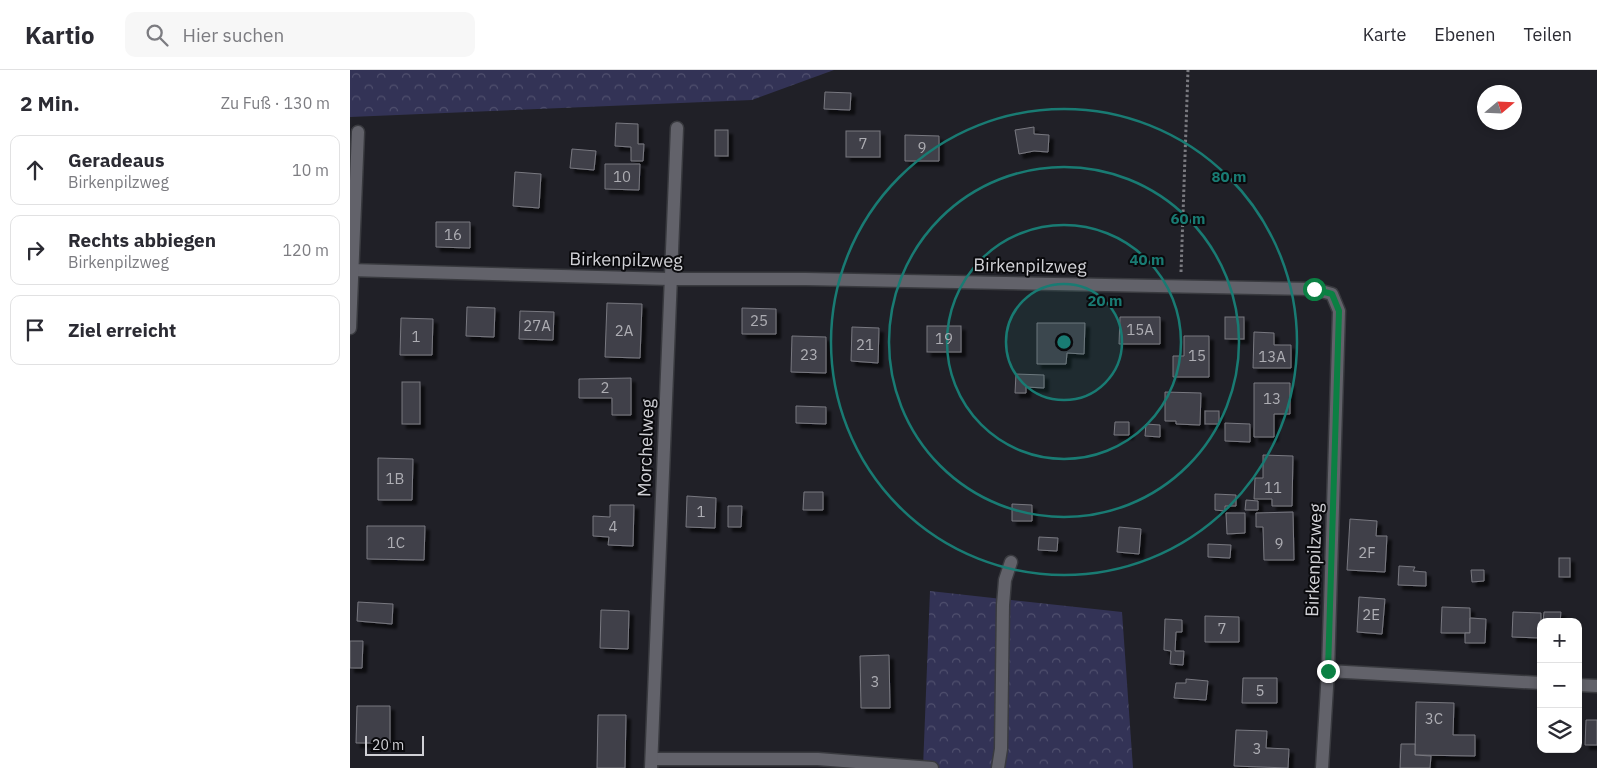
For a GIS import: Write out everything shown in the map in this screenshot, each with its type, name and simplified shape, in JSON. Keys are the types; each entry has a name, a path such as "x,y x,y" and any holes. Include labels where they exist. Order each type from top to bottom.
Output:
{"street":[{"name":"Morchelweg","path":"652,764 677,128"},
{"path":"350,328 358,132"},
{"name":"Birkenpilzweg","path":"351,270 670,279 806,279 1314,289 1332,294 1339,311 1328,671 1322,768"},
{"path":"998,768 1002,749 1003,605 1005,580 1011,562"},
{"path":"1328,671 1537,683"},
{"path":"1582,685 1597,686"},
{"path":"652,764 818,759 932,768"}],"path":[{"path":"1180,286 1188,70"}],"green space":[{"path":"350,70 834,70 752,100 350,117"},
{"path":"930,591 1122,612 1133,768 923,768"}],"building":[{"path":"825,92 851,93 850,110 824,109"},
{"path":"616,123 638,124 638,144 644,144 643,161 631,161 631,147 615,146"},
{"path":"1034,127 1034,134 1049,135 1048,152 1034,151 1019,154 1015,130"},
{"path":"715,130 728,130 728,156 715,156"},
{"path":"846,131 880,131 880,157 846,157"},
{"path":"905,135 939,136 939,161 905,161"},
{"path":"572,149 596,151 594,170 570,168"},
{"path":"605,164 640,164 639,190 605,189"},
{"path":"515,172 541,174 539,208 513,206"},
{"path":"436,222 470,222 470,248 436,247"},
{"path":"607,303 642,304 640,358 605,357"},
{"path":"467,307 495,308 494,337 466,336"},
{"path":"742,308 776,309 776,334 742,334"},
{"path":"520,311 554,312 553,340 519,339"},
{"path":"1120,317 1160,317 1160,344 1119,344"},
{"path":"1225,317 1244,317 1244,339 1225,339"},
{"path":"401,318 433,319 432,355 400,355"},
{"path":"1037,323 1085,323 1084,354 1067,353 1066,364 1037,364"},
{"path":"927,326 961,326 961,352 927,352"},
{"path":"852,327 879,328 878,363 851,361"},
{"path":"1254,332 1274,333 1274,345 1291,345 1291,368 1253,368"},
{"path":"792,336 826,337 826,373 791,372"},
{"path":"1184,336 1209,336 1209,377 1173,377 1173,356 1184,356"},
{"path":"1016,374 1044,375 1044,388 1026,387 1026,393 1015,393"},
{"path":"631,378 631,415 612,415 612,398 579,398 579,379"},
{"path":"402,382 420,382 420,424 402,424"},
{"path":"1254,383 1290,383 1290,414 1274,414 1274,437 1254,437"},
{"path":"1165,392 1201,393 1200,425 1176,424 1176,421 1165,421"},
{"path":"796,406 826,407 826,424 796,423"},
{"path":"1205,411 1219,411 1219,424 1205,424"},
{"path":"1115,422 1129,422 1129,435 1114,435"},
{"path":"1225,423 1250,424 1250,442 1225,441"},
{"path":"1146,424 1160,425 1160,437 1145,436"},
{"path":"1263,455 1293,456 1292,506 1272,506 1272,499 1254,499 1255,478 1263,478"},
{"path":"378,458 413,459 412,500 378,500"},
{"path":"804,492 823,492 823,510 803,510"},
{"path":"1215,494 1236,495 1236,506 1225,506 1225,511 1215,510"},
{"path":"687,496 716,498 715,528 686,527"},
{"path":"1246,500 1258,501 1258,510 1245,510"},
{"path":"1012,504 1032,505 1032,521 1012,521"},
{"path":"610,505 634,505 633,546 608,545 609,537 593,536 593,516 610,517"},
{"path":"728,506 742,506 741,527 728,527"},
{"path":"1293,512 1294,560 1264,560 1263,527 1256,527 1256,513"},
{"path":"1226,513 1245,513 1245,533 1227,534"},
{"path":"1350,519 1377,521 1376,536 1387,536 1385,572 1347,570"},
{"path":"367,526 425,526 424,560 367,559"},
{"path":"1119,527 1141,529 1139,554 1117,552"},
{"path":"1039,537 1058,538 1057,551 1038,550"},
{"path":"1208,544 1231,545 1230,558 1208,557"},
{"path":"1559,558 1570,558 1570,577 1559,577"},
{"path":"1399,566 1415,567 1413,571 1426,572 1426,586 1398,585"},
{"path":"1471,570 1484,570 1484,581 1472,582"},
{"path":"1359,597 1385,599 1382,634 1357,632"},
{"path":"358,602 393,604 392,624 357,621"},
{"path":"1442,607 1470,608 1470,633 1441,633"},
{"path":"601,610 629,611 628,649 600,648"},
{"path":"1513,612 1541,613 1541,618 1537,618 1537,638 1512,637"},
{"path":"1544,612 1561,612 1560,618 1543,618"},
{"path":"1205,616 1239,617 1239,642 1205,642"},
{"path":"1470,618 1486,619 1485,643 1465,643 1465,633 1470,633"},
{"path":"1165,619 1182,620 1182,632 1176,632 1175,651 1184,651 1183,665 1170,664 1171,651 1164,650"},
{"path":"350,641 363,641 362,668 350,668"},
{"path":"889,655 890,708 861,708 860,656"},
{"path":"1243,678 1277,678 1277,703 1242,703"},
{"path":"1186,679 1208,681 1206,700 1174,698 1176,683 1186,683"},
{"path":"1416,702 1454,703 1453,735 1475,735 1475,756 1415,755"},
{"path":"357,706 390,706 390,743 356,743"},
{"path":"598,715 626,715 625,768 597,768"},
{"path":"1586,720 1597,720 1597,745 1585,745"},
{"path":"1236,730 1267,731 1266,748 1289,749 1288,768 1234,766"},
{"path":"1401,744 1415,744 1415,755 1431,756 1430,768 1400,768"}],"route":[{"path":"1314,289 1332,294 1339,311 1328,671"}]}
